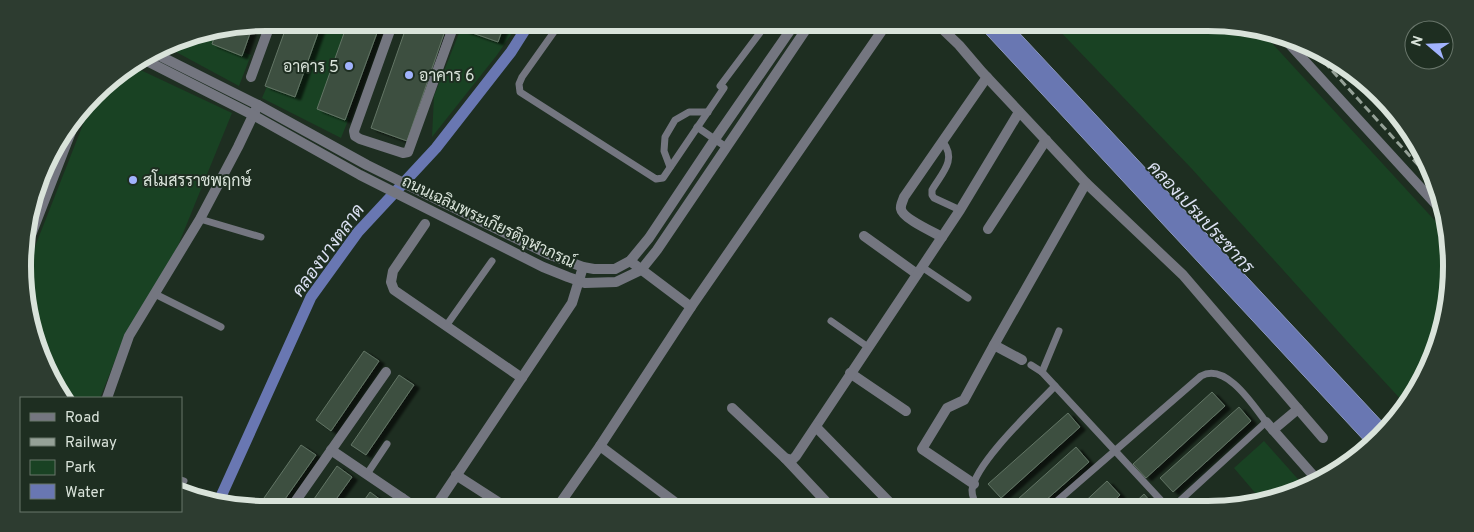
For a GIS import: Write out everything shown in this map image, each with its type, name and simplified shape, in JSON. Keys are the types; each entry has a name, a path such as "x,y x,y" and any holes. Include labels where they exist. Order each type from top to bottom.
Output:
{"street":[{"path":"251,77 268,31"},
{"path":"390,31 354,131 355,136 360,139 402,153 408,152 453,31"},
{"path":"691,308 630,261 649,238 790,31"},
{"name":"ถนนเฉลิมพระเกียรติจุฬาภรณ์","path":"149,63 253,115 360,175 543,267 585,283 616,282 641,270 657,250 805,31"},
{"path":"565,501 691,308 882,31"},
{"path":"944,31 1086,183 1183,275 1323,438"},
{"path":"1292,47 1434,202"},
{"name":"ถนนเฉลิมพระเกียรติจุฬาภรณ์","path":"160,56 258,105 367,165 548,254 583,267 594,269 615,269 630,261"},
{"path":"942,237 908,218 902,212 900,206 904,197 987,77"},
{"path":"107,397 129,336 200,219 258,105"},
{"path":"785,458 792,460 796,456 816,427 850,373 960,210 1019,112"},
{"path":"988,229 1046,140"},
{"path":"974,484 922,449 947,408 964,400 1086,183"},
{"path":"425,224 393,271 391,282 394,290 522,378"},
{"path":"864,236 919,271"},
{"path":"439,501 572,303 583,267"},
{"path":"994,344 1022,360"},
{"path":"296,501 386,372"},
{"path":"850,373 906,411"},
{"path":"732,408 785,458 825,501"},
{"path":"1298,409 1270,426 1314,476"},
{"path":"816,427 888,501"},
{"path":"600,446 673,501"},
{"path":"331,450 406,501"},
{"path":"456,475 497,501"}],"lane":[{"path":"555,31 522,77 519,84 520,92 656,179 663,178 724,88 720,86 761,31"},
{"path":"670,167 664,151 665,137 675,120 689,112 708,112"},
{"path":"697,127 726,147"},
{"path":"33,233 71,136"},
{"path":"943,142 949,150 950,156 948,163 932,190 932,195 934,198 960,210"},
{"path":"200,219 260,237"},
{"path":"446,326 492,261"},
{"path":"919,271 968,298"},
{"path":"154,294 221,327"},
{"path":"831,320 868,347"},
{"path":"1042,372 1058,331"},
{"path":"1031,366 1042,372 1161,501"},
{"path":"1057,501 1201,376 1208,373 1220,374 1229,378 1270,426 1180,501"},
{"path":"974,501 974,484 996,449 1054,386"},
{"path":"367,474 387,444"}],"green space":[{"path":"311,31 353,31 327,110 349,118 341,138 262,98 268,84"},
{"path":"460,31 514,31 497,55 432,137 434,96"},
{"path":"1060,31 1208,31 1239,33 1268,39 1439,225 1443,266 1441,297 1435,327 1419,370 1401,399 1346,340 1192,169"},
{"path":"221,36 219,43 251,55 239,86 173,50 205,39"},
{"name":"สโมสรราชพฤกษ์","path":"139,69 232,113 177,248 126,333 100,397 72,397 55,370 39,327 33,297 32,255 87,115 100,100 123,80"},
{"path":"1264,441 1300,482 1257,495 1234,468"}],"water":[{"path":"983,31 1017,31 1383,422 1364,441"}],"building":[{"path":"285,31 319,31 295,97 265,86"},
{"name":"อาคาร 5","path":"345,31 378,31 345,120 317,109"},
{"name":"อาคาร 6","path":"405,31 445,31 407,141 371,128"},
{"path":"467,31 502,31 498,42"},
{"path":"251,32 242,56 212,44 214,37"},
{"path":"364,351 379,361 331,431 316,420"},
{"path":"399,375 414,385 366,455 351,445"},
{"path":"1212,392 1225,406 1146,478 1133,464"},
{"path":"1239,407 1251,421 1173,492 1160,478"},
{"path":"1068,413 1080,427 1001,498 988,484"},
{"path":"301,445 316,455 284,501 262,501"},
{"path":"1076,447 1089,462 1045,501 1016,501"},
{"path":"337,466 352,477 335,501 313,501"},
{"path":"1107,481 1120,495 1114,501 1086,501"},
{"path":"370,492 382,501 364,501"},
{"path":"1144,494 1150,501 1136,501"}],"waterway":[{"name":"คลองบางตลาด","path":"221,496 311,297 358,232 436,148 511,52 524,31"}],"railway":[{"path":"1325,63 1422,169"}],"place":[{"name":"อาคาร 5","path":"349,66"},
{"name":"อาคาร 6","path":"409,75"},
{"name":"สโมสรราชพฤกษ์","path":"133,180"}],"water label":[{"name":"คลองเปรมประชากร","path":"1201,217"}]}
